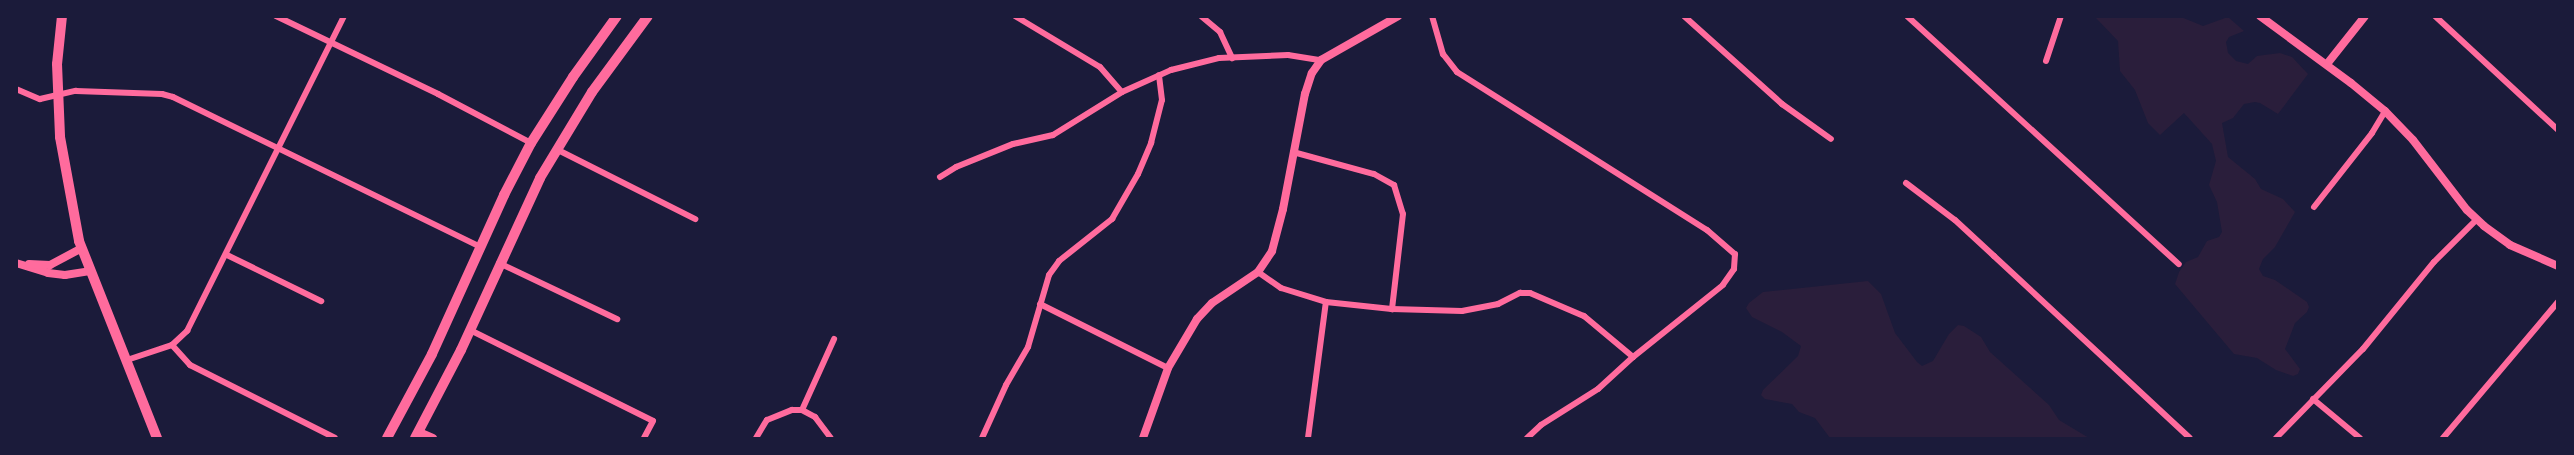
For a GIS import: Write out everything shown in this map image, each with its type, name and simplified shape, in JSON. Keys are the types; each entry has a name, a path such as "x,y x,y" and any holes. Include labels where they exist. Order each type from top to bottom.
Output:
{"main road":[{"path":"62,16 57,96 63,165 82,248 157,438"},
{"path":"387,438 432,354 480,247 531,143 573,77 617,16"},
{"path":"417,435 556,149 612,62 648,16"}],"street":[{"path":"276,16 531,143"},
{"path":"127,360 172,345 191,325 344,16"},
{"path":"1015,16 1100,67 1122,92"},
{"path":"1202,16 1220,32 1232,58"},
{"path":"1143,438 1168,369 1186,335 1212,303 1258,272 1272,251 1307,83 1321,60 1398,16"},
{"path":"1432,16 1443,54 1457,72 1707,230 1734,251 1736,262 1723,285 1633,357 1587,398 1541,425 1527,438"},
{"path":"1684,16 1782,104 1831,138"},
{"path":"1907,16 2180,264"},
{"path":"1920,26 1923,16"},
{"path":"2046,61 2061,16"},
{"path":"2260,16 2327,64 2385,111 2413,140 2476,220 2510,245 2558,266"},
{"path":"2327,64 2365,16"},
{"path":"2435,16 2558,130"},
{"path":"940,177 956,167 1013,144 1053,135 1122,92 1159,75 1201,62 1288,55 1321,60"},
{"path":"982,438 1006,385 1028,347 1046,283 1059,261 1101,231 1122,206 1138,174 1155,128 1162,100 1159,75"},
{"path":"16,89 40,99 76,91 162,94 185,102 480,247"},
{"path":"2314,207 2372,133 2385,111"},
{"path":"556,149 695,219"},
{"path":"1293,152 1374,174 1394,185 1403,214 1392,309"},
{"path":"1906,183 1955,220 2190,438"},
{"path":"2276,438 2378,332 2434,262 2476,220"},
{"path":"18,266 50,265 82,248"},
{"path":"226,255 321,301"},
{"path":"500,263 618,319"},
{"path":"18,266 65,275 90,271"},
{"path":"1258,272 1281,288 1326,302 1392,309 1461,311 1498,304 1520,293 1530,293 1584,316 1633,357"},
{"path":"1308,438 1326,302"},
{"path":"2443,438 2558,302"},
{"path":"1040,304 1168,369"},
{"path":"470,330 653,421 644,438"},
{"path":"802,410 834,339"},
{"path":"172,345 190,365 335,438"},
{"path":"2313,399 2360,438"},
{"path":"756,438 763,424 771,417 784,411 802,410 820,422 831,438"},
{"path":"417,435 434,438"}],"shaded area":[{"path":"2095,17 2181,17 2203,26 2228,17 2244,31 2229,37 2226,42 2228,53 2236,61 2248,64 2257,56 2280,53 2292,57 2308,74 2278,114 2255,102 2244,104 2233,118 2222,123 2228,157 2255,179 2261,189 2283,199 2295,212 2275,247 2263,259 2259,269 2263,276 2275,280 2307,302 2309,307 2295,323 2285,349 2300,369 2298,374 2293,376 2276,370 2257,358 2234,354 2175,284 2186,262 2198,257 2207,241 2219,237 2222,232 2217,202 2209,185 2216,161 2212,144 2184,113 2160,135 2148,123 2135,90 2120,71 2118,41"},
{"path":"1868,281 1881,294 1895,333 1922,366 1933,361 1949,334 1958,325 1964,326 1981,337 1990,352 2049,405 2059,420 2089,438 1830,438 1815,418 1799,412 1792,404 1765,399 1761,395 1763,390 1798,356 1801,346 1782,332 1752,317 1746,308 1749,303 1763,292"}]}
